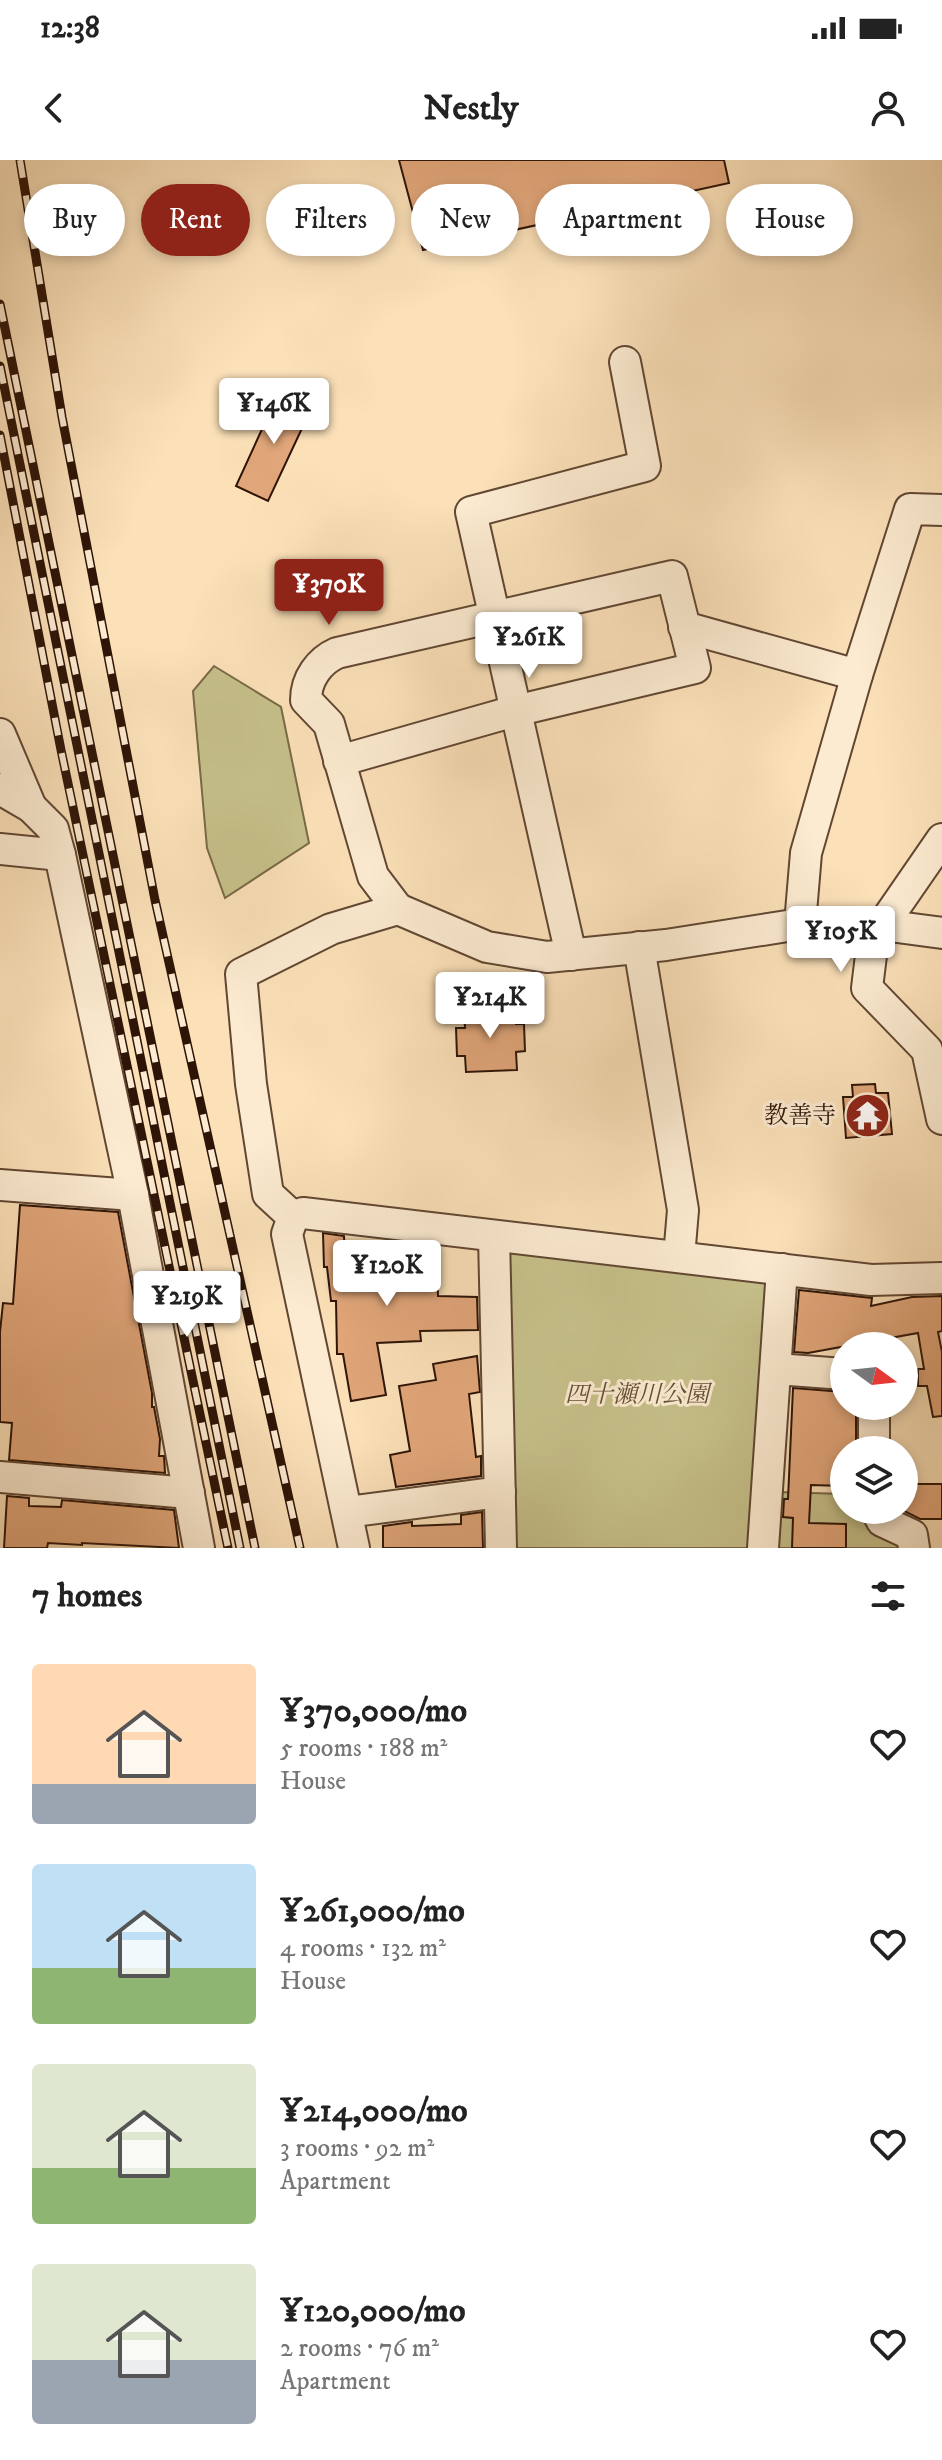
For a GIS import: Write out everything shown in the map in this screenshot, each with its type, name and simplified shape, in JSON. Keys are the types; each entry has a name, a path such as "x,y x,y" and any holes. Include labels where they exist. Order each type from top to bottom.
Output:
{"street":[{"path":"571,955 471,512 645,466 625,362"},
{"path":"800,924 806,853 857,675 910,509 942,510"},
{"path":"339,761 515,711 695,668 672,576 337,653 322,660 306,690 306,700 329,724 339,761 373,876 398,909 487,947 547,957 800,924 882,925 942,933"},
{"path":"684,627 857,675"},
{"path":"0,734 31,807"},
{"path":"0,789 31,807 53,829 60,855 133,1195 199,1548"},
{"path":"942,839 873,939 867,988 927,1050 942,1119"},
{"path":"0,849 60,855"},
{"path":"354,1548 290,1225 268,1194 251,1084 241,974 331,929 398,909"},
{"path":"639,947 683,1210 679,1257"},
{"path":"0,1185 133,1195"},
{"path":"290,1225 303,1213 871,1280 942,1278"},
{"path":"494,1236 501,1548"},
{"path":"763,1548 782,1269"},
{"path":"776,1369 830,1373"},
{"path":"0,1477 189,1493"},
{"path":"347,1512 500,1492"},
{"path":"888,1524 912,1535 914,1548"}],"green space":[{"path":"214,666 281,707 309,843 225,898 207,848 193,691"},
{"name":"四十瀬川公園","path":"510,1247 768,1279 754,1548 513,1548 504,1257"},
{"path":"777,1492 830,1494 830,1524 880,1524 907,1548 773,1548"}],"building":[{"path":"399,160 724,160 729,183 710,187 710,184 535,184 535,225 519,229 519,184 411,184 411,205"},
{"path":"279,392 312,407 268,501 236,486"},
{"path":"515,1007 516,1024 524,1024 525,1051 516,1052 517,1070 466,1072 465,1056 457,1056 456,1028 465,1028 464,1009"},
{"name":"教善寺","path":"875,1084 876,1093 888,1093 892,1134 846,1138 843,1097 853,1097 852,1085"},
{"path":"20,1205 118,1212 160,1439 159,1456 164,1456 165,1473 9,1460 12,1423 0,1422 0,1332 3,1303 13,1304"},
{"path":"323,1233 344,1236 345,1257 437,1251 438,1296 477,1297 478,1330 420,1331 421,1341 377,1343 386,1395 351,1401 343,1354 337,1354 336,1301 331,1301 327,1267 324,1267"},
{"path":"799,1290 872,1298 871,1306 912,1297 942,1296 942,1331 938,1332 942,1352 942,1416 933,1417 927,1386 918,1386 918,1369 924,1369 918,1332 830,1332 830,1349 794,1352"},
{"path":"477,1356 480,1392 469,1394 476,1457 481,1456 481,1476 396,1487 390,1455 410,1451 399,1386 436,1380 433,1364"},
{"path":"793,1388 830,1391 830,1420 856,1420 856,1436 830,1436 830,1486 811,1485 809,1523 846,1524 846,1548 792,1548 793,1518 783,1517 784,1499 788,1499"},
{"path":"918,1484 942,1484 942,1519 920,1519"},
{"path":"7,1496 29,1498 29,1506 61,1507 62,1500 174,1510 179,1548 48,1543 47,1548 4,1548"},
{"path":"482,1512 483,1548 383,1548 383,1526 412,1522 412,1526 461,1524 461,1515"}],"railway":[{"path":"20,160 62,417 155,900 300,1548"},
{"path":"0,304 255,1548"},
{"path":"0,366 240,1548"},
{"path":"0,435 61,750 228,1548"}],"place":[{"name":"教善寺","path":"867,1116"}]}
